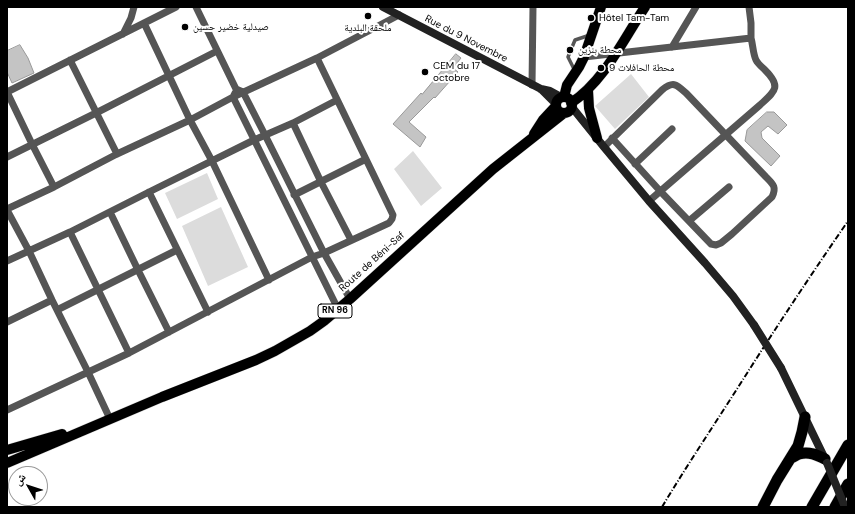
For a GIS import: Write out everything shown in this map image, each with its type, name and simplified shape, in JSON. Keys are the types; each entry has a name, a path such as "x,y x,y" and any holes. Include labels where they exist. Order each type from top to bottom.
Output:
{"highway":[{"path":"763,507 777,480 798,446 805,417"},
{"path":"812,507 848,445"},
{"path":"791,458 800,454 812,453 826,461"},
{"path":"835,507 848,484"}],"main road":[{"name":"Rue du 9 Novembre","path":"383,7 532,84 564,105 583,121 597,138"},
{"name":"RN 96","path":"564,105 567,85 584,57 601,7"},
{"name":"RN 96","path":"564,105 588,90 616,54 645,7"},
{"path":"588,90 589,108 597,138 649,201 733,296 754,325 781,368 826,461 845,507"},
{"name":"Route de Béni-Saf","path":"7,463 162,397 256,360 310,331 350,299 493,169 531,139 543,120 564,105"},
{"name":"Route de Béni-Saf","path":"7,450 105,421"}],"street":[{"path":"123,34 131,18 134,7"},
{"path":"54,187 7,92 176,7"},
{"path":"196,7 217,51 265,135 324,253 350,299"},
{"path":"672,47 696,7"},
{"path":"649,201 760,106 775,90 775,81 756,59 751,38 749,7"},
{"path":"531,8 532,84"},
{"path":"105,421 88,372 7,209 54,187 117,154 190,120 233,97 239,91 317,58 399,15"},
{"path":"144,23 269,280"},
{"path":"584,57 751,38"},
{"path":"7,157 217,51"},
{"path":"7,410 129,353 312,257 324,253 389,222 392,219 393,215 317,58"},
{"path":"70,60 117,154"},
{"path":"604,147 612,138 662,90 673,84 678,86 686,93 771,182 774,192 772,197 732,234 716,245 710,244 660,192 612,138"},
{"path":"233,97 338,308"},
{"path":"7,262 254,140 293,123 337,100"},
{"path":"293,123 351,240"},
{"path":"635,164 672,129"},
{"path":"294,195 366,159"},
{"path":"689,221 729,187"},
{"path":"149,192 208,312"},
{"path":"110,212 170,332"},
{"path":"70,232 129,353"},
{"path":"57,310 178,250"},
{"path":"7,322 52,300"}],"lane":[{"path":"575,72 568,57 575,40 591,35"}],"shaded area":[{"path":"631,74 649,97 615,129 595,106"},
{"path":"413,151 442,188 421,206 394,169"},
{"path":"207,173 218,199 177,219 165,193"},
{"path":"221,207 248,267 208,286 182,226"}],"building":[{"path":"20,45 28,58 34,73 12,83 7,72 7,51"},
{"path":"456,54 461,58 453,68 458,72 435,98 434,97 409,122 426,137 420,147 393,124 421,93 422,94"},
{"path":"767,112 774,112 787,125 778,134 768,126 761,132 762,138 780,156 771,166 745,141 747,130"}],"railway":[{"path":"662,507 778,325 848,221"}],"place":[{"name":"ملحقة البلدية","path":"368,16"},
{"name":"Hôtel Tam-Tam","path":"591,18"},
{"name":"صيدلية خضير حسين","path":"185,27"},
{"name":"محطة بنزين","path":"570,50"},
{"name":"محطة الحافلات 9","path":"601,68"},
{"name":"CEM du 17 octobre","path":"425,72"}]}
